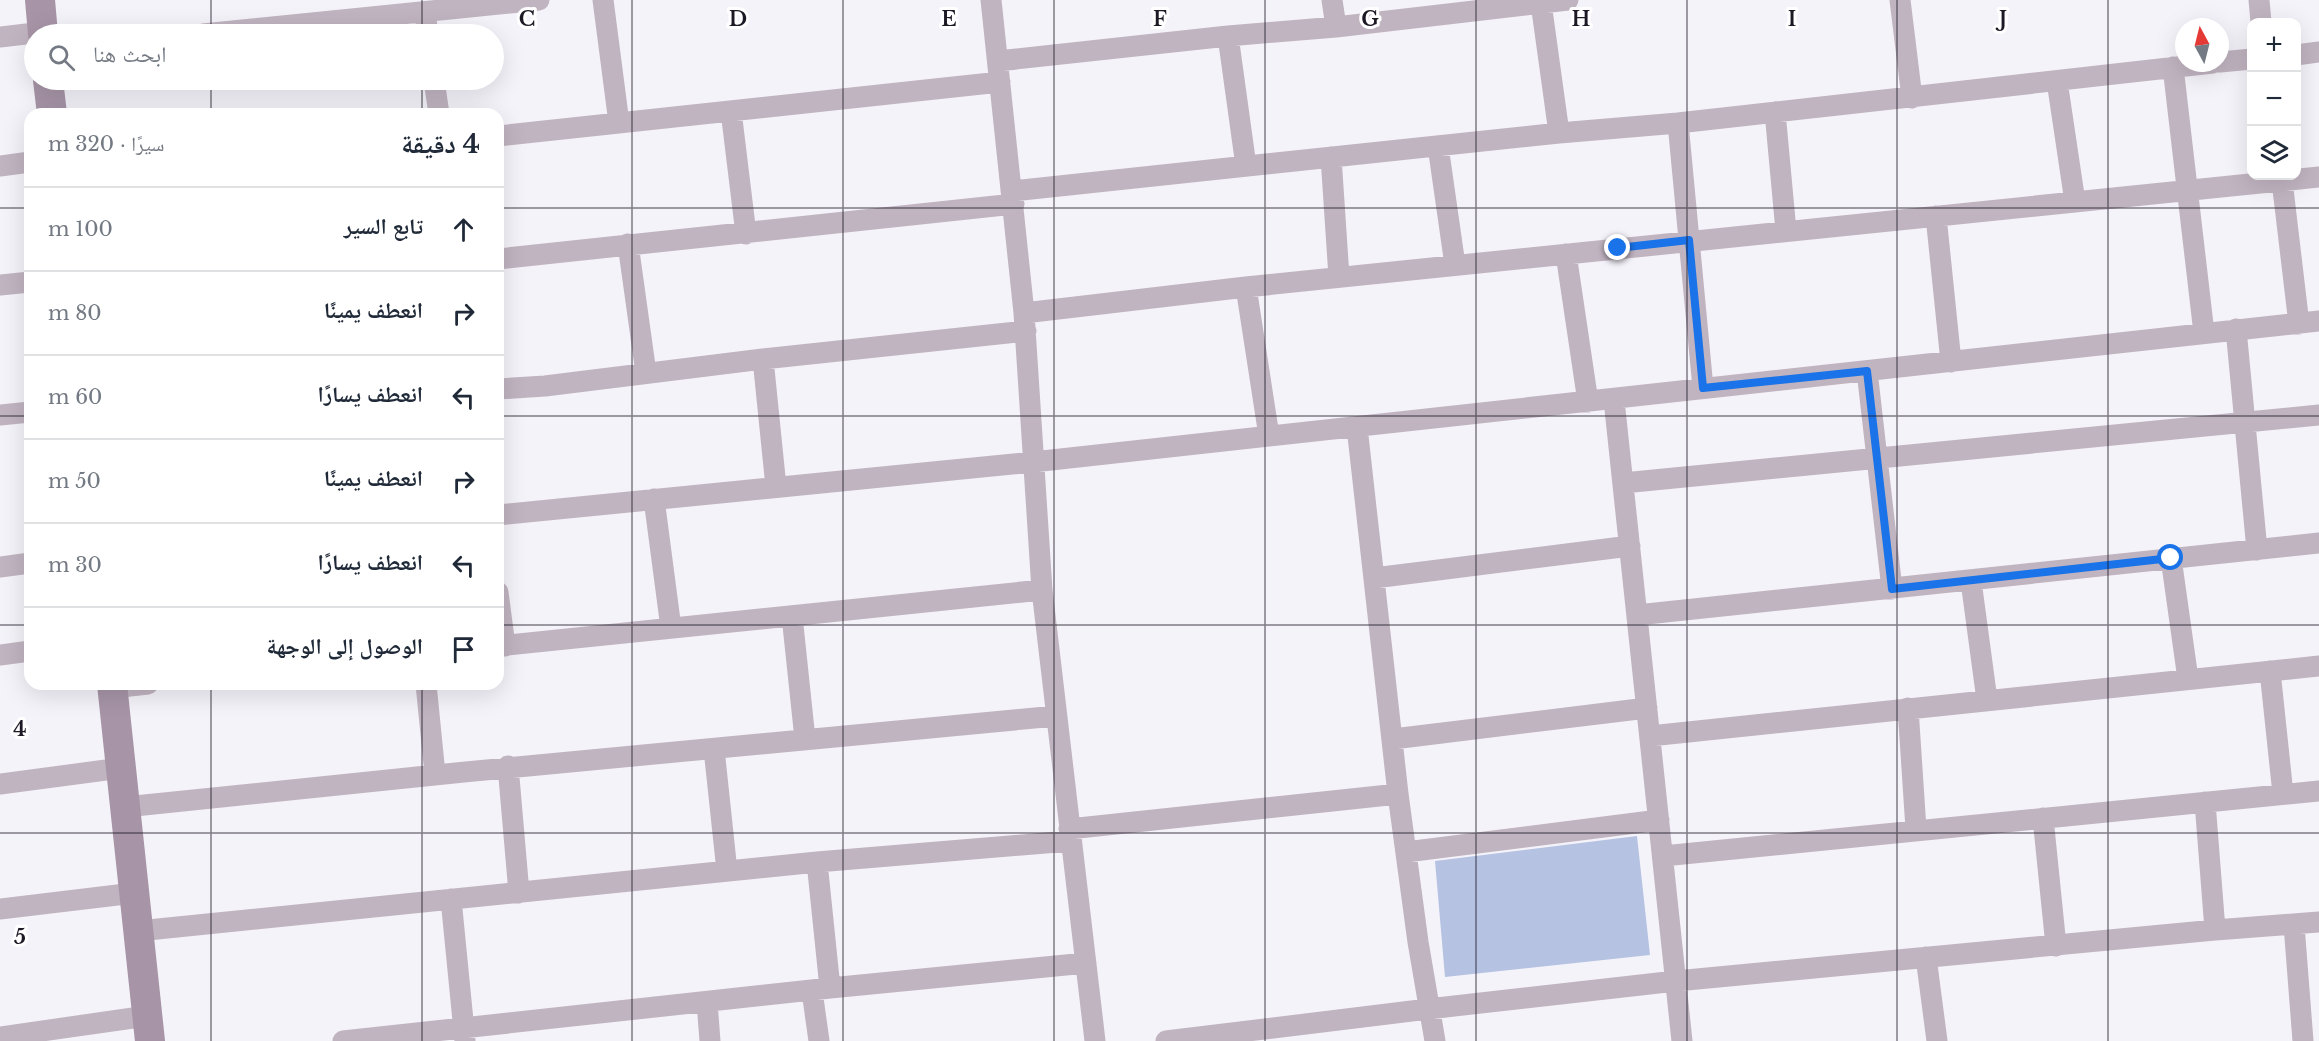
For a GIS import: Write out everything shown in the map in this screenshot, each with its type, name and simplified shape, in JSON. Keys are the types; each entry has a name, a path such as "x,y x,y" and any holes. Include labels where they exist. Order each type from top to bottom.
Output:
{"street":[{"path":"40,0 42,24"},
{"path":"265,24 359,9 425,12 539,0"},
{"path":"603,0 619,123"},
{"path":"991,0 1025,322 1042,590 1095,1041"},
{"path":"1332,0 1336,27"},
{"path":"998,61 1228,36 1336,27 1422,8 1568,0"},
{"path":"1900,0 1912,98"},
{"path":"2259,0 2261,18"},
{"path":"1541,3 1559,133"},
{"path":"425,12 427,24"},
{"path":"0,37 24,35"},
{"path":"1228,36 1246,166"},
{"path":"2301,54 2319,52"},
{"path":"2229,61 2247,59"},
{"path":"504,259 628,244 746,234 1246,166 1559,133 1678,123 2174,67 2186,190 2204,333"},
{"path":"2057,81 2074,202"},
{"path":"504,135 1000,82"},
{"path":"49,90 51,108"},
{"path":"435,90 438,108"},
{"path":"731,111 746,234"},
{"path":"1775,112 1786,231"},
{"path":"1678,123 1703,388"},
{"path":"1438,146 1455,265"},
{"path":"1331,157 1339,277"},
{"path":"0,166 24,163"},
{"path":"504,389 544,386 763,359 1025,322 1246,287 2319,177"},
{"path":"504,514 1033,462 2309,322 2282,181"},
{"path":"1936,216 1951,362"},
{"path":"628,244 646,373"},
{"path":"1566,254 1588,402"},
{"path":"0,285 24,283"},
{"path":"1246,287 1269,436"},
{"path":"2236,329 2257,550"},
{"path":"763,359 776,487"},
{"path":"1867,371 1892,589"},
{"path":"1614,400 1683,1041"},
{"path":"0,416 24,413"},
{"path":"1623,483 2319,415"},
{"path":"1357,427 1398,794 1428,1009 1435,1041"},
{"path":"654,500 671,628"},
{"path":"1637,615 2319,543"},
{"path":"1374,578 1630,546"},
{"path":"2171,558 2188,679"},
{"path":"0,567 24,564"},
{"path":"1971,581 1987,700"},
{"path":"504,646 1042,590"},
{"path":"792,616 805,739"},
{"path":"0,655 24,652"},
{"path":"1650,736 2319,666"},
{"path":"2270,671 2283,794"},
{"path":"0,1036 149,1029 112,690"},
{"path":"427,690 435,774"},
{"path":"1393,739 1647,708"},
{"path":"1908,708 1916,829"},
{"path":"125,807 508,766 1056,716"},
{"path":"714,749 727,871"},
{"path":"508,766 519,893"},
{"path":"0,784 121,768"},
{"path":"1663,856 1916,829 2043,819 2319,791"},
{"path":"138,931 1070,835 1398,794"},
{"path":"2205,802 2215,930"},
{"path":"2043,819 2056,946"},
{"path":"1406,852 1659,820"},
{"path":"817,862 821,989 819,1041"},
{"path":"0,909 134,893"},
{"path":"451,899 465,1034"},
{"path":"1166,1041 1676,981 2319,922"},
{"path":"2294,925 2304,1041"},
{"path":"1926,957 1937,1041"},
{"path":"343,1041 465,1034 707,1002 1086,963"},
{"path":"707,1002 710,1041"}],"building":[{"path":"1637,836 1650,955 1445,977 1435,861"}],"route":[{"path":"1618,248 1689,240 1703,388 1867,371 1892,589 2171,558"}]}
